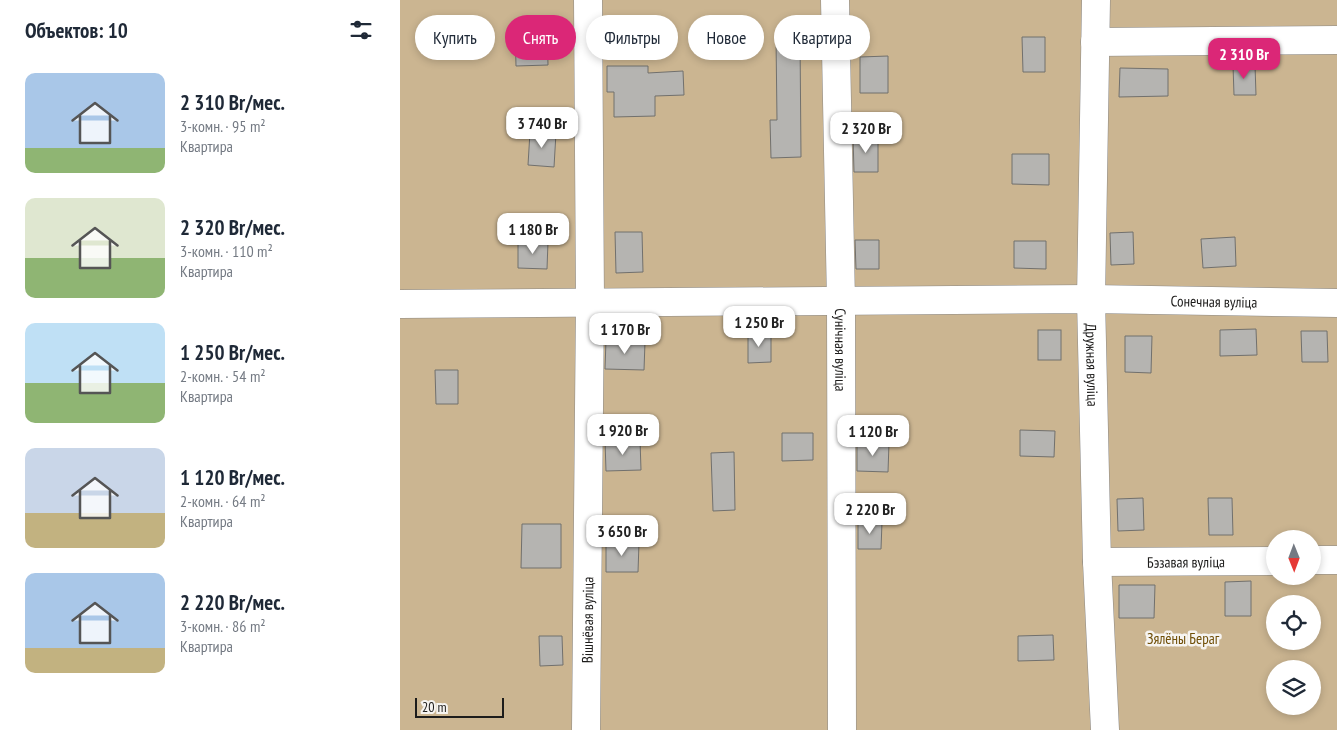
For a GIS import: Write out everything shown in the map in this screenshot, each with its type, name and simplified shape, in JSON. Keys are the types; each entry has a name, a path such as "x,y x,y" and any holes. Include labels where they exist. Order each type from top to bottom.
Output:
{"street":[{"name":"Вішнёвая вуліца","path":"586,730 590,301 588,0"},
{"name":"Сунічная вуліца","path":"836,0 841,302 842,730"},
{"name":"Дружная вуліца","path":"1096,0 1091,299 1097,562 1105,730"},
{"path":"1095,42 1337,40"},
{"name":"Сонечная вуліца","path":"400,304 590,301 841,302 1091,299 1337,303"},
{"path":"1321,560 1337,560"},
{"name":"Бэзавая вуліца","path":"1097,562 1266,561"}],"green space":[{"name":"Зялёны Бераг","path":"400,0 1337,0 1337,730 400,730"}],"building":[{"path":"1022,37 1045,37 1045,72 1023,72"},
{"path":"888,56 888,93 860,93 860,60 870,60 870,57"},
{"path":"516,60 548,60 548,65 516,66"},
{"path":"776,60 800,60 801,157 771,158 770,120 777,120"},
{"path":"1233,65 1255,65 1256,95 1234,95"},
{"path":"607,66 648,66 648,73 683,71 684,95 655,96 655,116 614,117 614,92 607,92"},
{"path":"1120,68 1168,69 1168,96 1119,97"},
{"path":"530,132 556,133 554,167 528,165"},
{"path":"853,136 878,136 878,172 854,172"},
{"path":"1012,154 1049,154 1049,185 1012,184"},
{"path":"615,232 642,232 643,272 616,273"},
{"path":"1133,232 1134,264 1111,265 1110,233"},
{"path":"1235,237 1236,266 1203,268 1201,239"},
{"path":"855,240 879,240 879,269 856,269"},
{"path":"1014,241 1046,241 1046,269 1014,268"},
{"path":"518,242 548,242 547,269 518,268"},
{"path":"1256,329 1257,355 1220,356 1220,330"},
{"path":"1038,330 1061,330 1061,360 1038,360"},
{"path":"1301,331 1327,331 1328,362 1302,362"},
{"path":"771,333 771,362 748,363 748,334"},
{"path":"1125,336 1152,336 1151,373 1125,372"},
{"path":"606,340 645,342 644,370 605,369"},
{"path":"435,370 458,370 458,404 436,404"},
{"path":"1020,430 1055,431 1054,457 1020,456"},
{"path":"782,433 813,433 813,460 782,461"},
{"path":"640,440 641,470 606,471 605,441"},
{"path":"857,442 889,443 888,472 857,471"},
{"path":"734,452 735,510 713,511 711,453"},
{"path":"1143,498 1144,530 1118,531 1117,499"},
{"path":"1208,498 1232,498 1233,535 1209,535"},
{"path":"858,521 882,522 881,549 858,549"},
{"path":"522,524 561,524 561,568 521,568"},
{"path":"606,542 639,543 638,572 606,572"},
{"path":"1251,581 1251,616 1225,616 1225,582"},
{"path":"1119,585 1155,585 1154,618 1119,618"},
{"path":"1053,635 1054,660 1018,661 1018,636"},
{"path":"539,636 562,636 563,665 540,666"}]}
